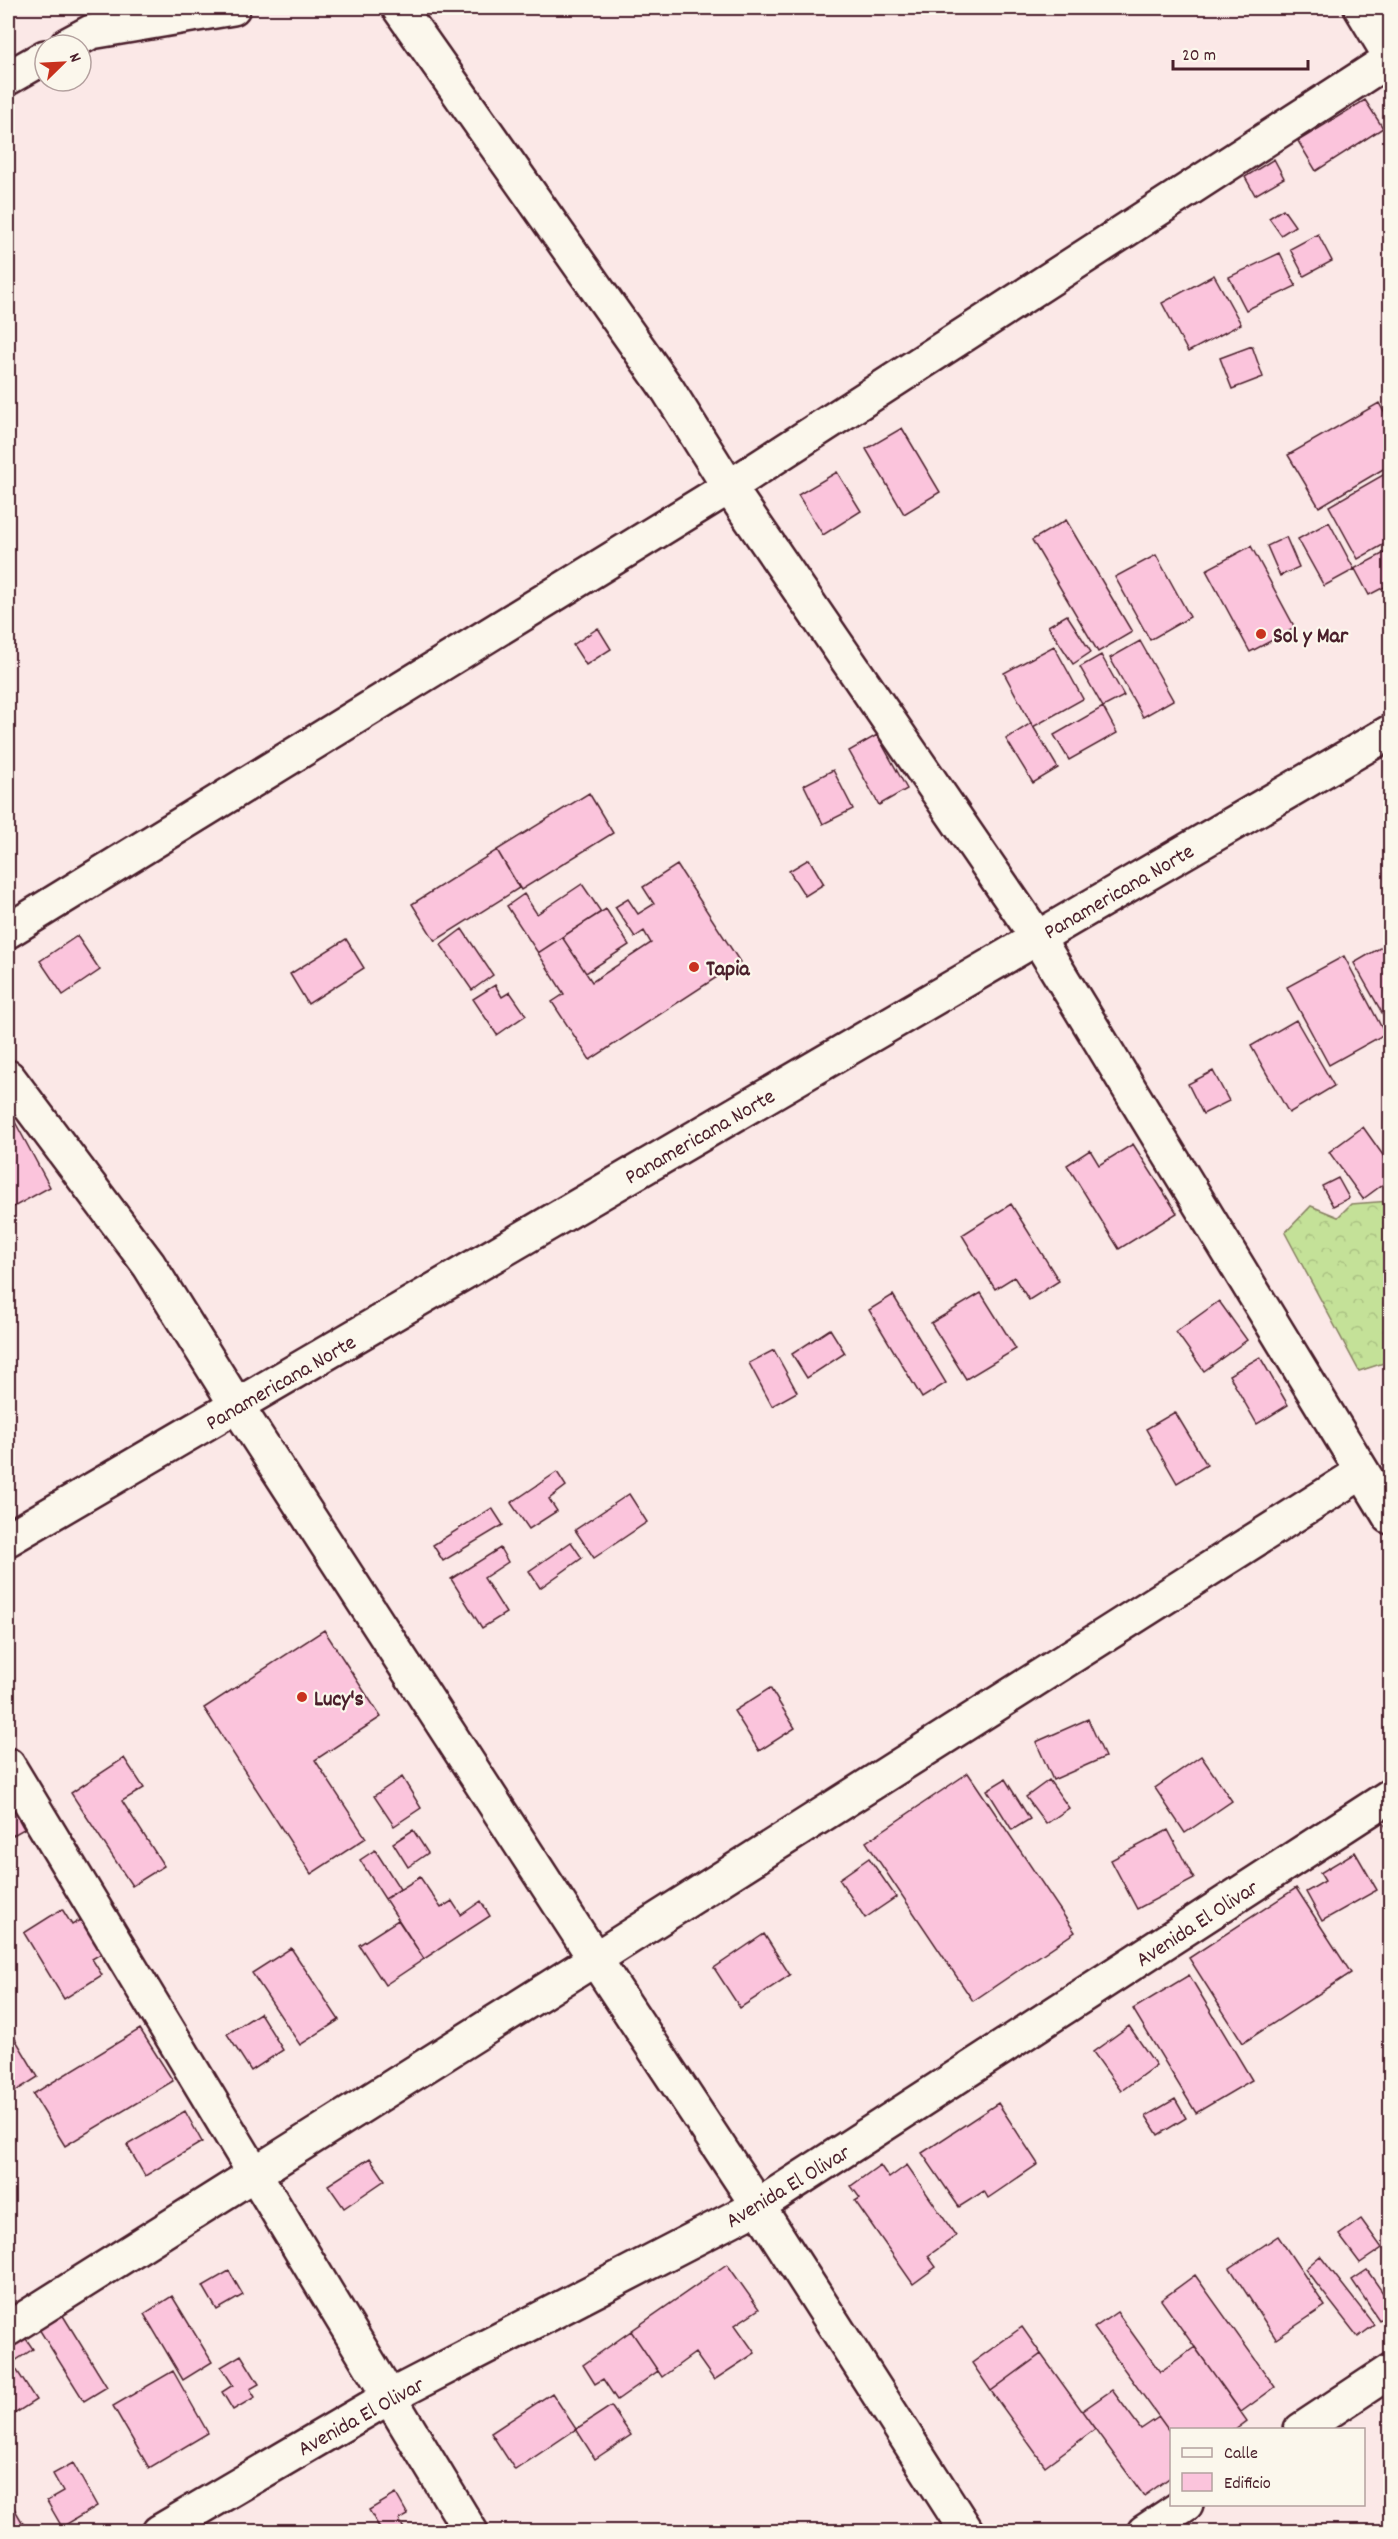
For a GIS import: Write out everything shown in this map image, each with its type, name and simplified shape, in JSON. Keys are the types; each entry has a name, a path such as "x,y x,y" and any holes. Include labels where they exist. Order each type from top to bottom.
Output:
{"main road":[{"path":"89,33 233,8"},
{"path":"399,8 668,390 729,487 1037,937 1390,1517"},
{"path":"8,931 729,487 1390,58 1361,8"},
{"path":"8,78 33,64"},
{"name":"Panamericana Norte","path":"8,1539 1390,732"},
{"path":"8,1077 149,1265 237,1406 758,2206 967,2532"},
{"path":"8,2329 1362,1472"},
{"path":"8,1765 471,2532"},
{"name":"Avenida El Olivar","path":"159,2532 389,2397 758,2206 1390,1796"},
{"path":"1304,2428 1390,2371"},
{"path":"1144,2532 1184,2506"}],"green space":[{"path":"1390,1201 1390,1361 1359,1371 1285,1233 1311,1206 1338,1217 1351,1204"}],"building":[{"path":"1365,100 1383,128 1316,171 1298,141"},
{"path":"1274,159 1284,178 1255,195 1245,177"},
{"path":"1283,209 1295,226 1281,235 1269,218"},
{"path":"1318,234 1332,261 1304,276 1290,249"},
{"path":"1280,253 1296,286 1246,310 1229,277"},
{"path":"1214,275 1241,324 1188,352 1162,303"},
{"path":"1252,346 1263,377 1232,389 1220,358"},
{"path":"1379,403 1390,423 1390,465 1319,507 1288,455"},
{"path":"902,428 940,492 904,514 866,449"},
{"path":"1390,471 1390,541 1358,559 1329,506"},
{"path":"837,472 861,511 823,535 798,495"},
{"path":"1066,520 1132,632 1098,652 1032,540"},
{"path":"1329,522 1354,569 1390,550 1390,584 1369,595 1355,569 1324,586 1298,539"},
{"path":"1286,537 1299,567 1280,576 1267,546"},
{"path":"1251,546 1295,628 1250,652 1206,570"},
{"path":"1156,555 1190,617 1150,640 1115,577"},
{"path":"1067,615 1091,652 1073,664 1048,626"},
{"path":"598,628 611,649 586,665 573,645"},
{"path":"1140,641 1173,700 1143,717 1110,658"},
{"path":"1054,646 1083,699 1033,727 1004,673"},
{"path":"1101,655 1124,696 1103,707 1080,667"},
{"path":"1103,707 1117,733 1069,760 1054,735"},
{"path":"1031,723 1058,768 1033,783 1006,739"},
{"path":"877,735 907,789 879,805 849,751"},
{"path":"833,770 853,809 823,824 804,785"},
{"path":"589,793 613,833 521,890 497,850"},
{"path":"497,850 519,888 435,941 412,904"},
{"path":"809,859 824,884 805,896 789,871"},
{"path":"677,865 740,962 590,1060 552,1002 564,994 538,953 562,937 592,982 651,943 644,931 635,937 615,907 628,899 638,914 654,904 643,887"},
{"path":"582,884 601,912 538,953 507,906 524,894 537,914"},
{"path":"606,909 629,945 586,973 562,937"},
{"path":"462,929 493,975 472,990 441,945"},
{"path":"77,936 100,970 63,995 40,961"},
{"path":"346,939 364,968 308,1004 290,974"},
{"path":"1390,942 1390,1027 1354,963"},
{"path":"1344,956 1385,1034 1329,1065 1287,987"},
{"path":"495,985 502,997 510,992 526,1015 497,1035 473,999"},
{"path":"1296,1020 1334,1086 1289,1113 1251,1046"},
{"path":"1213,1071 1229,1101 1203,1114 1188,1084"},
{"path":"8,1109 50,1187 8,1210"},
{"path":"1363,1127 1390,1165 1390,1179 1363,1199 1329,1152"},
{"path":"1133,1144 1177,1213 1119,1249 1067,1165 1090,1150 1099,1165"},
{"path":"1338,1178 1349,1198 1333,1206 1322,1186"},
{"path":"1011,1204 1059,1281 1029,1300 1014,1277 995,1289 962,1235"},
{"path":"981,1293 1016,1349 966,1379 931,1323"},
{"path":"893,1295 946,1383 922,1398 869,1310"},
{"path":"1219,1301 1247,1340 1204,1371 1176,1332"},
{"path":"830,1329 845,1353 807,1378 792,1354"},
{"path":"774,1350 797,1392 772,1406 749,1363"},
{"path":"1260,1357 1288,1405 1257,1424 1229,1375"},
{"path":"1175,1412 1207,1465 1177,1483 1146,1429"},
{"path":"557,1472 566,1486 549,1499 557,1511 529,1529 511,1503"},
{"path":"629,1494 647,1522 594,1558 575,1530"},
{"path":"492,1508 503,1525 443,1561 433,1545"},
{"path":"571,1542 582,1558 540,1588 529,1571"},
{"path":"500,1548 508,1562 484,1578 506,1613 482,1628 451,1579"},
{"path":"324,1630 381,1717 315,1760 366,1838 311,1874 204,1708"},
{"path":"770,1688 795,1728 759,1751 734,1711"},
{"path":"1088,1719 1105,1757 1053,1780 1036,1742"},
{"path":"1201,1756 1232,1801 1185,1833 1155,1788"},
{"path":"124,1758 144,1788 122,1801 164,1866 132,1886 71,1793"},
{"path":"968,1773 1075,1932 973,2001 866,1842"},
{"path":"402,1777 421,1808 394,1826 374,1796"},
{"path":"1005,1779 1030,1819 1012,1830 987,1790"},
{"path":"1049,1780 1069,1808 1046,1824 1026,1797"},
{"path":"8,1800 24,1829 8,1838"},
{"path":"1390,1822 1390,1834 1385,1825"},
{"path":"413,1830 428,1853 408,1867 393,1843"},
{"path":"1168,1830 1194,1879 1137,1909 1111,1860"},
{"path":"375,1850 400,1889 385,1899 360,1860"},
{"path":"1355,1852 1377,1890 1322,1921 1306,1892 1325,1881 1320,1873"},
{"path":"869,1858 896,1897 865,1918 839,1879"},
{"path":"420,1877 441,1908 452,1901 461,1915 481,1901 490,1916 424,1959 385,1899"},
{"path":"1296,1888 1351,1973 1243,2043 1189,1958"},
{"path":"62,1909 72,1925 88,1915 109,1949 92,1959 102,1975 64,1999 24,1933"},
{"path":"398,1920 424,1959 385,1985 359,1945"},
{"path":"764,1934 790,1975 740,2008 714,1968"},
{"path":"291,1948 339,2020 300,2045 252,1973"},
{"path":"1189,1975 1252,2080 1196,2113 1133,2009"},
{"path":"260,2013 283,2050 251,2071 227,2034"},
{"path":"1129,2026 1156,2065 1121,2091 1093,2052"},
{"path":"8,2027 38,2077 8,2096"},
{"path":"140,2029 173,2081 65,2146 33,2094"},
{"path":"1175,2099 1186,2118 1158,2135 1146,2116"},
{"path":"998,2103 1038,2164 988,2198 984,2191 959,2207 922,2153"},
{"path":"185,2111 202,2142 145,2176 127,2145"},
{"path":"370,2158 385,2180 344,2208 328,2185"},
{"path":"880,2165 889,2178 907,2165 956,2236 928,2256 936,2267 913,2284 855,2201 860,2198 851,2186"},
{"path":"1361,2219 1382,2248 1360,2263 1339,2235"},
{"path":"1278,2236 1325,2306 1276,2339 1230,2268"},
{"path":"1320,2256 1374,2325 1358,2337 1305,2269"},
{"path":"727,2264 759,2309 735,2325 755,2353 714,2380 695,2353 662,2377 631,2331"},
{"path":"1367,2270 1390,2303 1390,2313 1379,2320 1352,2280"},
{"path":"229,2271 243,2295 217,2310 203,2286"},
{"path":"1195,2275 1275,2387 1241,2412 1161,2300"},
{"path":"172,2296 212,2362 183,2380 144,2314"},
{"path":"1117,2312 1160,2372 1195,2347 1247,2421 1238,2428 1170,2428 1170,2432 1094,2328"},
{"path":"62,2314 107,2387 84,2401 39,2329"},
{"path":"16,2324 33,2349 12,2363 36,2400 8,2418 8,2330"},
{"path":"1022,2327 1041,2354 991,2391 972,2363"},
{"path":"631,2331 658,2371 617,2400 603,2379 595,2384 583,2365"},
{"path":"1041,2354 1095,2429 1045,2466 991,2391"},
{"path":"241,2355 259,2384 250,2389 255,2397 233,2410 222,2392 233,2385 221,2367"},
{"path":"173,2371 208,2433 149,2468 113,2406"},
{"path":"1112,2390 1141,2429 1159,2417 1170,2432 1170,2477 1144,2496 1082,2411"},
{"path":"552,2393 576,2429 515,2470 491,2433"},
{"path":"611,2406 631,2435 595,2459 576,2429"},
{"path":"73,2463 97,2506 62,2527 47,2501 63,2492 53,2474"},
{"path":"396,2494 408,2515 399,2520 406,2532 382,2532 369,2510"},
{"path":"8,2498 28,2532 8,2532"}],"place":[{"name":"Sol y Mar","path":"1261,634"},
{"name":"Tapia","path":"694,967"},
{"name":"Lucy's","path":"302,1697"}]}
